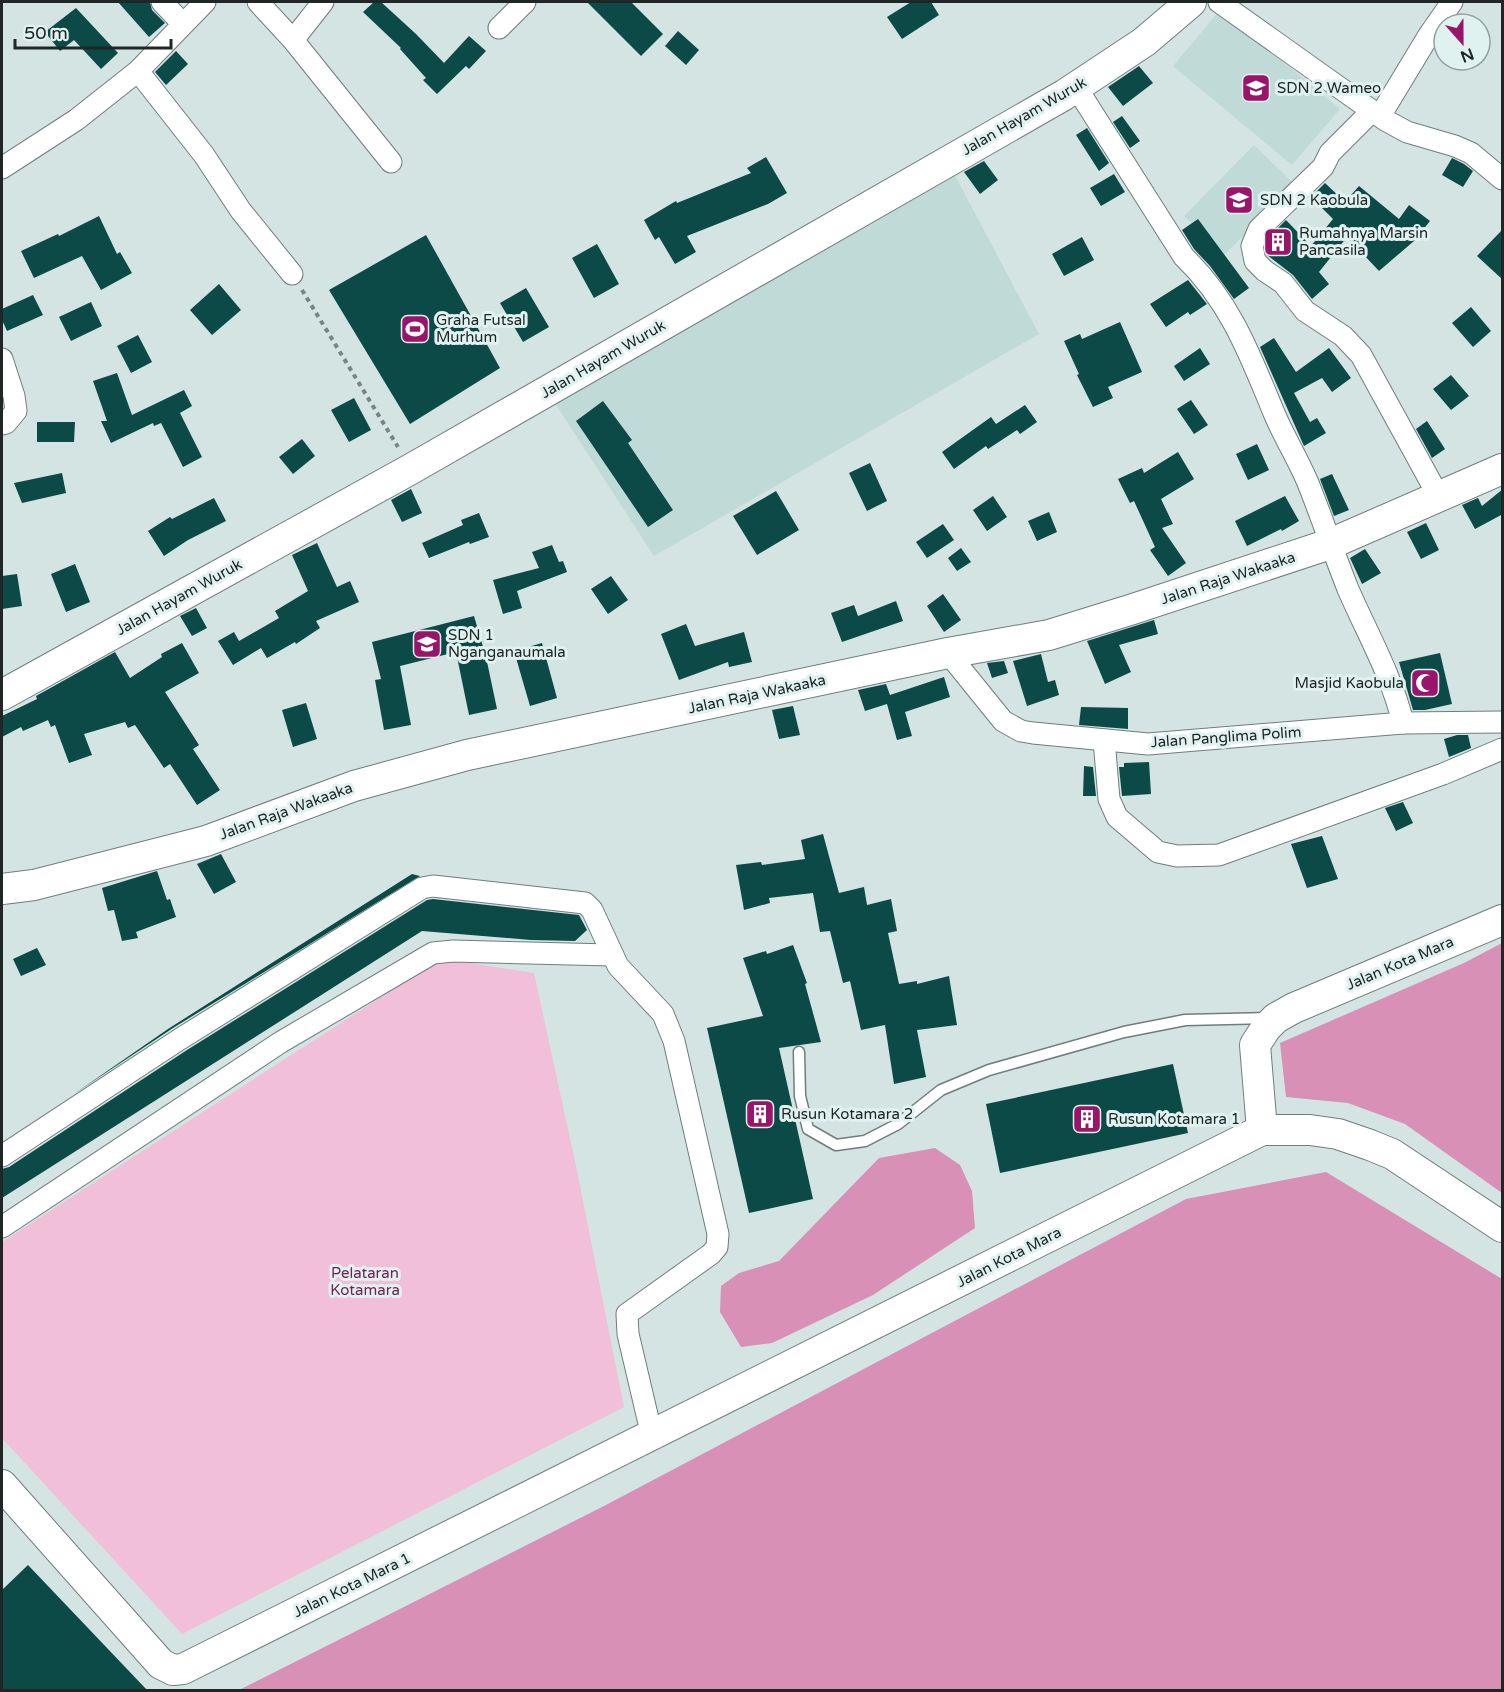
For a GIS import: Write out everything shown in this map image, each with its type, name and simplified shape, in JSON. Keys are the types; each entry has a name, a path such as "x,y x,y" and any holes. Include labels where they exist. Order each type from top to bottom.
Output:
{"street":[{"path":"162,2 183,24"},
{"path":"2,168 76,120 138,71 205,2"},
{"path":"258,2 293,40 391,162"},
{"path":"293,40 323,2"},
{"path":"499,28 525,2"},
{"name":"Jalan Hayam Wuruk","path":"2,695 411,469 1076,87 1144,42 1191,2"},
{"path":"1219,2 1376,113 1407,132 1471,153 1503,179"},
{"path":"1439,497 1361,355 1342,336 1305,311 1283,283 1255,261 1252,246 1259,229 1323,167 1330,153 1376,113 1452,2"},
{"path":"138,71 204,155 241,211 292,274"},
{"path":"1076,87 1184,257 1204,275 1244,339 1275,415 1307,481 1349,590 1381,659 1403,723"},
{"path":"2,359 14,396 16,411 6,423 2,424"},
{"name":"Jalan Raja Wakaaka","path":"2,889 34,885 206,841 354,786 467,755 1049,635 1330,544 1503,469"},
{"name":"Jalan Panglima Polim","path":"948,654 1003,720 1021,731 1149,744 1403,723 1503,723"},
{"path":"1104,740 1109,799 1117,818 1158,852 1177,856 1219,855 1432,778 1503,749"},
{"path":"2,1156 190,1033 422,888 433,886 585,903 592,910 612,955 625,974 663,1014 674,1041 718,1234 717,1247 711,1254 627,1314 628,1334 652,1436"},
{"name":"Jalan Kota Mara","path":"1262,1130 1255,1045 1276,1018 1294,1008 1503,920"},
{"path":"2,1227 281,1042 433,953 453,951 612,955"},
{"name":"Jalan Kota Mara","path":"756,1384 1262,1130 1310,1130 1338,1134 1370,1145 1392,1154 1503,1227"},
{"name":"Jalan Kota Mara 1","path":"2,1485 161,1664 173,1670 183,1669 756,1384"}],"lane":[{"path":"799,1052 800,1096 808,1129 836,1145 865,1141 897,1124 941,1090 989,1070 1124,1032 1185,1020 1276,1018"}],"path":[{"path":"292,274 411,469"}],"shaded area":[{"name":"SDN 2 Wameo","path":"1220,10 1340,109 1292,165 1173,66"},
{"name":"SDN 2 Kaobula","path":"1254,145 1295,185 1224,255 1184,216"},
{"path":"951,168 1039,334 654,556 551,397"},
{"path":"1502,943 1502,1193 1405,1124 1348,1103 1286,1097 1280,1043 1464,963"},
{"path":"935,1148 960,1165 972,1191 975,1228 873,1295 772,1343 741,1347 720,1312 721,1286 739,1273 779,1261 879,1158"},
{"path":"1326,1172 1502,1279 1502,1690 239,1690 604,1506 1186,1199"}],"green space":[{"name":"Pelataran Kotamara","path":"450,960 534,973 576,1166 624,1407 182,1634 2,1438 2,1242 429,966"}],"building":[{"path":"118,2 150,2 152,10 165,23 149,37"},
{"path":"374,2 381,2 444,63 469,36 486,51 469,69 466,66 437,94 423,80 426,78 401,48 363,12"},
{"path":"587,2 631,2 663,34 641,56"},
{"path":"911,2 931,2 939,15 902,39 887,17"},
{"path":"76,8 118,53 101,69 74,40 60,51 45,32"},
{"path":"678,31 699,50 686,65 665,46"},
{"path":"176,51 188,64 166,85 155,72"},
{"path":"1139,66 1153,83 1123,106 1108,87"},
{"path":"1122,116 1140,141 1130,148 1113,122"},
{"path":"1087,128 1109,163 1099,171 1076,135"},
{"path":"766,157 787,193 768,204 687,236 696,252 675,264 659,237 655,240 644,220 676,201 677,203 751,173 747,168"},
{"path":"1452,158 1473,171 1463,187 1442,175"},
{"path":"984,161 998,180 980,194 964,172"},
{"path":"1114,174 1125,192 1101,206 1090,188"},
{"path":"1325,183 1345,202 1359,186 1399,219 1409,205 1430,221 1414,241 1379,271 1347,237 1319,272 1329,284 1312,299 1293,275 1267,255 1265,247 1270,236 1286,220 1311,246 1333,219 1311,197"},
{"path":"99,216 117,254 120,252 132,273 101,290 82,256 34,278 21,251 58,234 59,236"},
{"path":"1198,219 1249,288 1234,299 1210,266 1194,249 1182,230"},
{"path":"1503,229 1503,280 1477,256"},
{"name":"Graha Futsal Murhum","path":"426,235 500,368 410,424 329,290"},
{"path":"1082,237 1094,260 1064,276 1052,254"},
{"path":"597,244 619,284 594,298 572,258"},
{"path":"1188,280 1207,304 1190,315 1188,312 1166,327 1150,304"},
{"path":"219,284 241,310 212,335 190,310"},
{"path":"526,288 549,327 523,342 500,303"},
{"path":"33,295 43,315 7,331 2,320 2,309"},
{"path":"91,302 102,326 71,341 59,317"},
{"path":"1471,307 1491,331 1473,347 1452,323"},
{"path":"1120,322 1142,372 1108,387 1113,398 1093,407 1064,341 1080,334 1082,339"},
{"path":"138,335 152,362 131,373 117,346"},
{"path":"1274,338 1296,372 1329,348 1351,378 1332,392 1322,378 1294,393 1310,422 1317,418 1326,433 1304,446 1260,347"},
{"path":"1200,348 1210,364 1184,381 1174,366"},
{"path":"117,373 132,415 184,390 192,406 180,413 202,457 183,467 161,423 154,426 153,423 111,443 101,421 107,421 93,381"},
{"path":"1451,375 1469,396 1451,410 1433,389"},
{"path":"354,398 371,430 349,442 331,410"},
{"path":"1191,400 1208,425 1194,434 1177,409"},
{"path":"603,401 632,440 628,443 673,510 648,527 576,421"},
{"path":"1025,405 1037,422 1020,434 1017,430 988,449 986,446 954,469 942,452 991,417 996,424"},
{"path":"1427,421 1445,449 1432,458 1416,429"},
{"path":"37,422 75,422 74,442 37,442"},
{"path":"302,439 315,456 293,474 279,457"},
{"path":"1257,444 1269,470 1248,480 1236,454"},
{"path":"1178,452 1194,479 1161,499 1173,524 1162,528 1186,563 1168,576 1150,550 1155,547 1134,501 1130,503 1118,479 1142,468 1144,473"},
{"path":"870,463 887,501 867,511 849,473"},
{"path":"62,473 66,493 22,503 14,483"},
{"path":"1332,474 1349,510 1334,516 1320,479"},
{"path":"411,489 422,513 402,522 391,500"},
{"path":"1503,489 1503,514 1475,529 1462,505 1478,498 1482,506"},
{"path":"776,491 799,530 757,555 733,516"},
{"path":"993,496 1007,517 987,531 973,510"},
{"path":"1285,496 1299,521 1247,546 1235,521"},
{"path":"214,498 226,521 188,540 164,556 148,531 170,517 172,519"},
{"path":"1049,512 1057,532 1037,541 1028,521"},
{"path":"479,513 489,537 470,544 469,542 429,558 422,543 463,525 461,520"},
{"path":"1426,523 1439,550 1421,559 1407,532"},
{"path":"943,524 954,540 927,558 916,542"},
{"path":"317,543 337,587 350,581 359,602 316,621 320,628 296,644 295,642 267,658 261,648 233,665 218,641 234,632 239,641 279,618 275,611 308,591 292,555"},
{"path":"552,545 559,562 563,561 567,572 517,591 522,608 503,614 493,580 539,568 532,552"},
{"path":"961,548 971,562 957,571 948,558"},
{"path":"1365,549 1381,573 1362,584 1350,558"},
{"path":"75,564 90,602 66,612 51,574"},
{"path":"17,574 22,606 2,609 2,576"},
{"path":"611,576 628,600 608,614 591,589"},
{"path":"943,594 961,620 944,632 927,606"},
{"path":"896,601 903,621 842,642 831,613 854,605 858,616"},
{"path":"196,608 207,628 192,636 180,616"},
{"path":"474,616 486,657 497,709 469,715 456,652 400,666 411,725 384,730 375,680 381,679 372,642"},
{"path":"1154,620 1158,634 1119,645 1131,672 1105,684 1087,641"},
{"path":"686,624 695,646 744,632 752,662 729,667 728,662 679,680 661,634"},
{"path":"182,643 199,673 165,692 199,745 193,749 220,790 197,805 170,764 164,768 135,725 128,728 125,722 84,734 92,755 69,763 55,725 51,727 48,720 23,731 21,727 2,737 2,716 37,699 36,696 115,652 130,678 162,657 161,654"},
{"path":"542,643 557,698 530,706 514,651"},
{"name":"Masjid Kaobula","path":"1440,653 1452,704 1425,710 1413,710 1399,662"},
{"path":"1041,654 1048,682 1055,680 1059,695 1027,706 1013,661"},
{"path":"1004,661 1008,673 992,678 987,663"},
{"path":"944,677 950,697 905,712 912,736 897,740 887,704 865,711 858,690 886,684 890,695"},
{"path":"306,703 317,739 293,747 282,710"},
{"path":"793,706 800,735 779,739 772,710"},
{"path":"1081,707 1128,708 1128,729 1079,725"},
{"path":"1457,735 1468,735 1471,748 1449,757 1444,739"},
{"path":"1149,762 1151,794 1122,796 1119,767 1124,767 1124,763"},
{"path":"1084,766 1093,767 1096,796 1083,796"},
{"path":"1403,802 1413,823 1396,831 1385,808"},
{"path":"823,834 839,893 864,887 867,905 891,899 897,931 888,933 899,984 917,981 917,984 949,976 957,1025 917,1030 926,1077 894,1084 885,1025 861,1030 850,981 843,983 830,931 820,932 813,893 769,898 770,903 744,910 736,865 761,862 762,865 805,859 801,840"},
{"path":"1322,836 1338,879 1307,888 1291,844"},
{"path":"221,854 236,882 214,894 197,864"},
{"path":"157,871 167,900 170,899 176,917 136,932 138,938 122,941 114,910 108,911 102,888"},
{"path":"412,874 420,876 173,1028 74,1094 168,1029"},
{"path":"427,900 579,915 587,930 575,941 531,940 422,931 2,1198 2,1169 9,1167 187,1050"},
{"name":"Rusun Kotamara 2","path":"793,945 807,983 805,984 821,1042 779,1048 813,1199 749,1213 707,1028 763,1016 743,958 766,951 767,954"},
{"path":"37,948 46,965 21,976 13,959"},
{"name":"Rusun Kotamara 1","path":"1173,1064 1188,1133 1000,1173 986,1104"},
{"path":"28,1565 147,1690 2,1690 2,1590"}],"place":[{"name":"SDN 2 Wameo","path":"1256,88"},
{"name":"SDN 2 Kaobula","path":"1239,200"},
{"name":"Rumahnya Marsin Pancasila","path":"1278,242"},
{"name":"Graha Futsal Murhum","path":"415,329"},
{"name":"SDN 1 Nganganaumala","path":"427,644"},
{"name":"Masjid Kaobula","path":"1425,683"},
{"name":"Rusun Kotamara 2","path":"760,1114"},
{"name":"Rusun Kotamara 1","path":"1087,1119"}]}
